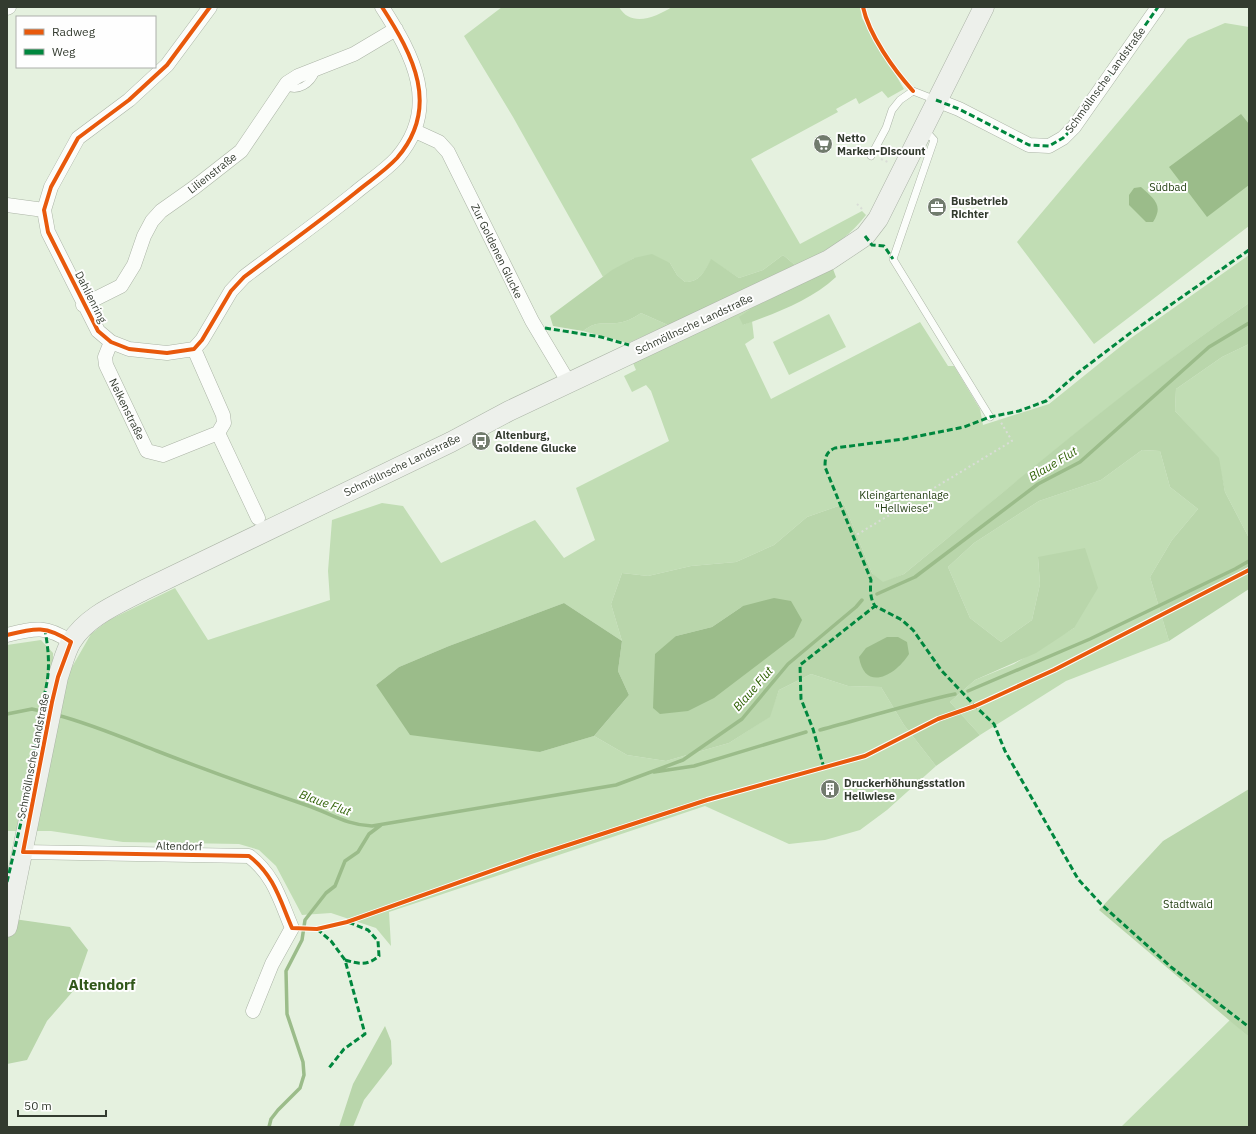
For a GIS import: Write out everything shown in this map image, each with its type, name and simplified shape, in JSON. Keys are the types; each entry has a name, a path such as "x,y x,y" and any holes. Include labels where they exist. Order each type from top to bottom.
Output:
{"main road":[{"name":"Schmöllnsche Landstraße","path":"7,928 12,882 23,852 58,677 71,642 86,625 98,614 144,590 569,383 829,260 865,236 878,219 936,100 984,7"}],"street":[{"name":"Dahlienring","path":"194,349 167,353 129,349 111,342 98,331 83,305 48,232 44,210 51,187 78,138 129,100 167,65 210,7"},
{"path":"258,518 218,433 224,423 223,414 194,349 202,340 231,291 244,277 349,198 396,159 415,131 419,114 418,77 412,60 396,29 382,7"},
{"name":"Schmöllnsche Landstraße","path":"936,100 959,109 1029,145 1049,146 1063,138 1074,127 1158,7"},
{"name":"Lilienstraße","path":"83,305 121,286 134,265 144,236 152,221 161,211 241,151 285,86 298,76 354,54 396,29"},
{"name":"Zur Goldenen Glucke","path":"415,131 439,142 448,152 532,321 569,383"},
{"path":"7,205 44,210"},
{"name":"Nelkenstraße","path":"111,342 105,357 106,365 147,451 163,455 218,433"},
{"path":"7,635 34,628 53,631 71,642"},
{"name":"Altendorf","path":"23,852 249,856 261,865 271,879 292,928 272,964 253,1011"}],"lane":[{"path":"871,156 886,128 892,110 900,100 913,91 936,100"},
{"path":"923,128 934,140 893,259 993,417"}],"path":[{"path":"881,159 893,165"},
{"path":"857,204 868,215"},
{"path":"853,537 1012,441 993,417"}],"green space":[{"path":"502,7 619,7 630,17 644,19 659,14 672,7 860,7 862,18 904,89 888,98 882,91 859,104 856,98 836,109 838,112 751,159 800,244 862,211 866,215 843,239 815,256 795,265 783,255 763,270 739,278 711,260 701,276 690,282 685,282 677,275 670,263 634,258 603,277 513,117 464,36"},
{"name":"Südbad","path":"1225,23 1249,27 1249,226 1094,344 1017,242 1188,39"},
{"path":"652,254 670,263 677,275 685,282 690,282 698,278 704,272 711,259 739,278 763,270 783,255 795,265 668,325 641,313 624,322 596,324 583,331 553,326 550,316 612,270 634,258"},
{"name":"Kleingartenanlage \"Hellwiese\"","path":"1249,255 1249,303 1160,367 1031,469 904,574 883,583 872,573 844,504 807,517 774,545 736,562 691,566 648,576 622,573 611,604 622,641 564,603 449,646 399,667 376,685 540,752 594,736 627,755 666,761 729,743 769,717 779,690 811,674 848,686 881,687 904,725 936,766 887,810 860,830 825,840 789,844 705,806 389,912 391,946 376,928 331,913 302,915 276,866 259,850 239,844 123,842 51,831 7,831 7,645 41,640 53,653 53,669 72,667 91,634 109,620 175,588 208,640 330,600 328,571 332,520 382,503 403,506 441,563 535,520 564,558 595,540 576,488 669,441 651,391 646,385 632,392 624,376 636,370 633,363 755,306 743,325 752,321 754,338 745,344 771,399 920,322 948,366 954,366 980,409 983,425 1049,404 1131,338"},
{"path":"833,269 836,277 804,300 743,325 739,317 755,306"},
{"path":"1249,303 1249,344 1222,357 1176,389 1175,411 1219,458 1225,492 1249,538 1249,589 1169,641 1150,577 1172,540 1198,509 1170,487 1160,451 1142,450 1101,480 1039,501 974,543 948,567 970,618 1001,642 1032,620 1040,584 1038,557 1085,548 1098,588 1074,628 1036,653 975,680 950,702 980,735 936,766 904,725 881,687 848,686 811,674 779,690 770,717 729,743 666,761 627,755 594,736 629,695 618,671 622,641 611,604 622,573 648,576 691,566 736,562 774,545 807,517 844,504 872,573 883,582 904,574 1074,434 1204,334","holes":["743,606 653,708 676,636 712,627"]},
{"path":"641,313 668,325 628,343 583,331 596,324 624,322"},
{"path":"829,314 846,347 789,375 773,342"},
{"path":"1249,344 1249,538 1225,492 1218,458 1175,411 1176,389 1222,357"},
{"path":"1142,450 1160,451 1170,487 1198,509 1172,540 1150,577 1169,641 1066,681 980,735 950,702 975,680 1014,664 1074,628 1038,557 1040,584 1032,620 1001,642 970,618 948,567 974,543 1039,501 1101,480"},
{"name":"Stadtwald","path":"1249,789 1249,1037 1099,910 1163,841"},
{"path":"7,918 70,927 88,950 74,990 47,1021 27,1060 7,1064"},
{"path":"1230,1020 1249,1037 1249,1127 1121,1127"},
{"path":"385,1026 391,1041 392,1064 364,1100 353,1127 339,1127 353,1084"}],"shaded area":[{"path":"1241,114 1249,124 1249,185 1207,217 1169,167"},
{"path":"1141,187 1156,203 1158,211 1153,222 1146,222 1129,205 1129,195 1134,188"},
{"path":"774,598 791,601 802,620 794,637 714,698 688,711 660,714 653,708 655,654 676,636 712,627 743,606"},
{"path":"564,603 622,641 618,671 629,695 594,736 540,752 410,735 376,685 399,667 449,646"},
{"path":"887,637 898,637 907,642 909,654 897,668 889,674 881,677 868,675 862,668 859,657 866,648"}],"waterway":[{"name":"Blaue Flut","path":"877,594 915,577 1038,484 1080,462 1209,347 1249,323"},
{"name":"Blaue Flut","path":"968,691 1090,639 1249,561"},
{"name":"Blaue Flut","path":"57,715 315,808 346,821 372,826 616,785 683,760 742,719 788,664 856,607 862,600"},
{"name":"Blaue Flut","path":"820,730 955,694"},
{"name":"Blaue Flut","path":"7,714 32,709 45,712"},
{"name":"Blaue Flut","path":"654,772 694,766 806,732"},
{"path":"269,1127 271,1119 278,1110 300,1088 304,1075 303,1062 287,1014 286,971 302,940 305,920 326,893 335,886 345,861 358,852 369,834 381,825"}],"marked path":[{"path":"936,100 959,109 1029,145 1049,146 1063,138 1074,127 1158,7"},
{"path":"865,236 872,245 884,246 893,259"},
{"path":"1249,250 1129,334 1079,372 1046,401 1019,411 990,417 964,427 904,439 835,448 830,451 825,460 825,467 871,580 871,594 875,606 902,620 913,630 941,670 994,724 1005,751 1078,879 1101,904 1171,967 1249,1027"},
{"path":"545,328 601,337 629,345"},
{"path":"824,768 813,729 801,699 800,665 875,606"},
{"path":"7,882 22,818 36,740 37,725 47,682 48,656 45,630"},
{"path":"345,960 367,963 379,956 378,941 368,930 348,922"},
{"path":"317,929 331,941 345,960 365,1034 344,1049 329,1068"}],"cycle path":[{"path":"210,7 167,65 129,100 78,138 51,187 44,210 48,232 98,331 111,342 129,349 167,353 194,349 202,340 231,291 244,277 314,225 382,172 397,158 410,139 418,120 420,100 418,81 412,62 404,44 382,7"},
{"path":"863,7 866,18 883,52 913,91"},
{"path":"7,635 25,631 47,630 71,642 58,677 52,702 23,852 249,856 265,871 280,898 292,928 317,929 347,922 534,856 707,800 865,756 938,719 975,706 1054,670 1249,570"}],"place":[{"name":"Netto Marken-Discount","path":"823,144"},
{"name":"Busbetrieb Richter","path":"937,207"},
{"name":"Altenburg, Goldene Glucke","path":"481,441"},
{"name":"Druckerhöhungsstation Hellwiese","path":"830,789"}],"district":[{"name":"Altendorf","path":"102,985"}]}
